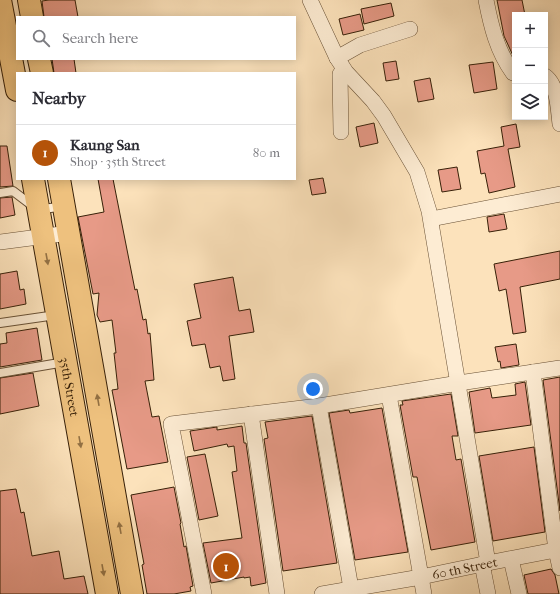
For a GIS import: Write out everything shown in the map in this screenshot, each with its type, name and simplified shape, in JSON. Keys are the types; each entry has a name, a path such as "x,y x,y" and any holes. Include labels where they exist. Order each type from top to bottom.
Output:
{"main road":[{"path":"0,0 16,85"},
{"path":"29,0 32,16"},
{"path":"39,60 42,72"},
{"name":"35th Street","path":"33,180 107,594"},
{"name":"35th Street","path":"59,180 132,594"}],"street":[{"path":"310,0 337,58 346,72 373,101 384,116 417,172 431,220 459,383 485,563 488,594"},
{"path":"486,0 491,26 500,54 512,72"},
{"path":"337,58 360,45 410,29"},
{"path":"340,74 341,132"},
{"path":"548,79 552,82 560,124"},
{"path":"431,220 560,194"},
{"path":"0,242 68,233"},
{"path":"204,594 171,424 320,406 560,368"},
{"path":"533,372 560,568"},
{"path":"389,395 424,594"},
{"path":"320,406 351,592"},
{"path":"251,414 277,594"},
{"name":"60 th Street","path":"322,594 351,592 485,563 558,550"},
{"path":"511,559 518,594"}],"lane":[{"path":"0,193 13,191 38,210 64,205"},
{"path":"0,323 57,314"},
{"path":"0,373 66,362"}],"building":[{"path":"75,0 78,16 44,16 42,1"},
{"path":"497,0 522,0 524,12 512,12 512,53 504,36"},
{"path":"391,3 394,16 364,24 361,9"},
{"path":"360,14 364,30 343,35 339,19"},
{"path":"52,60 74,60 76,72 54,72"},
{"path":"396,61 399,79 386,81 383,63"},
{"path":"493,62 497,89 474,93 469,65"},
{"path":"430,78 434,99 418,102 414,81"},
{"path":"374,123 378,143 360,147 356,127"},
{"path":"516,124 520,147 508,149 515,187 489,193 485,173 481,174 477,151 504,146 501,127"},
{"path":"0,146 7,146 13,186 0,187"},
{"path":"457,167 461,189 442,192 438,170"},
{"path":"323,178 326,193 312,195 309,180"},
{"path":"98,180 113,180 135,290 137,289 143,320 146,319 148,334 150,333 154,380 145,381 152,417 159,416 168,462 127,469 112,390 118,389 112,320 100,322 97,315 99,293 93,294 78,217 104,212"},
{"path":"12,197 15,215 0,218 0,198"},
{"path":"504,214 507,229 489,232 487,217"},
{"path":"560,251 560,279 520,287 526,332 513,334 506,289 499,291 494,264"},
{"path":"17,271 20,290 24,289 26,304 0,309 0,274"},
{"path":"233,277 239,311 250,309 254,332 229,336 235,379 223,381 220,366 210,368 205,344 192,346 187,321 201,318 194,284"},
{"path":"37,328 42,360 0,367 0,344 7,343 6,333"},
{"path":"516,344 519,365 501,368 500,361 498,362 495,347"},
{"path":"33,373 39,406 0,414 0,378"},
{"path":"560,377 560,511 543,380"},
{"path":"525,382 531,425 475,433 469,392 490,388 492,398 516,395 515,384"},
{"path":"451,394 458,436 452,436 456,460 461,459 475,542 431,550 417,477 413,477 400,405 403,405 402,401"},
{"path":"382,408 408,552 355,560 329,413 349,410 350,413"},
{"path":"312,416 337,563 283,571 264,439 268,438 265,422"},
{"path":"242,426 244,443 246,443 266,583 251,586 250,577 211,583 203,543 242,538 232,472 237,471 234,446 228,447 227,444 194,451 190,431 217,427 217,430"},
{"path":"534,447 545,532 493,541 479,456"},
{"path":"205,454 218,516 199,520 187,457"},
{"path":"174,487 184,547 186,546 193,586 190,587 191,591 174,594 147,594 142,565 144,564 131,495"},
{"path":"16,489 21,513 24,512 32,556 59,551 64,579 84,576 88,594 0,594 0,491"},
{"path":"551,569 555,575 559,594 528,594 524,575"}],"place":[{"name":"Kaung San","path":"226,566"}]}
